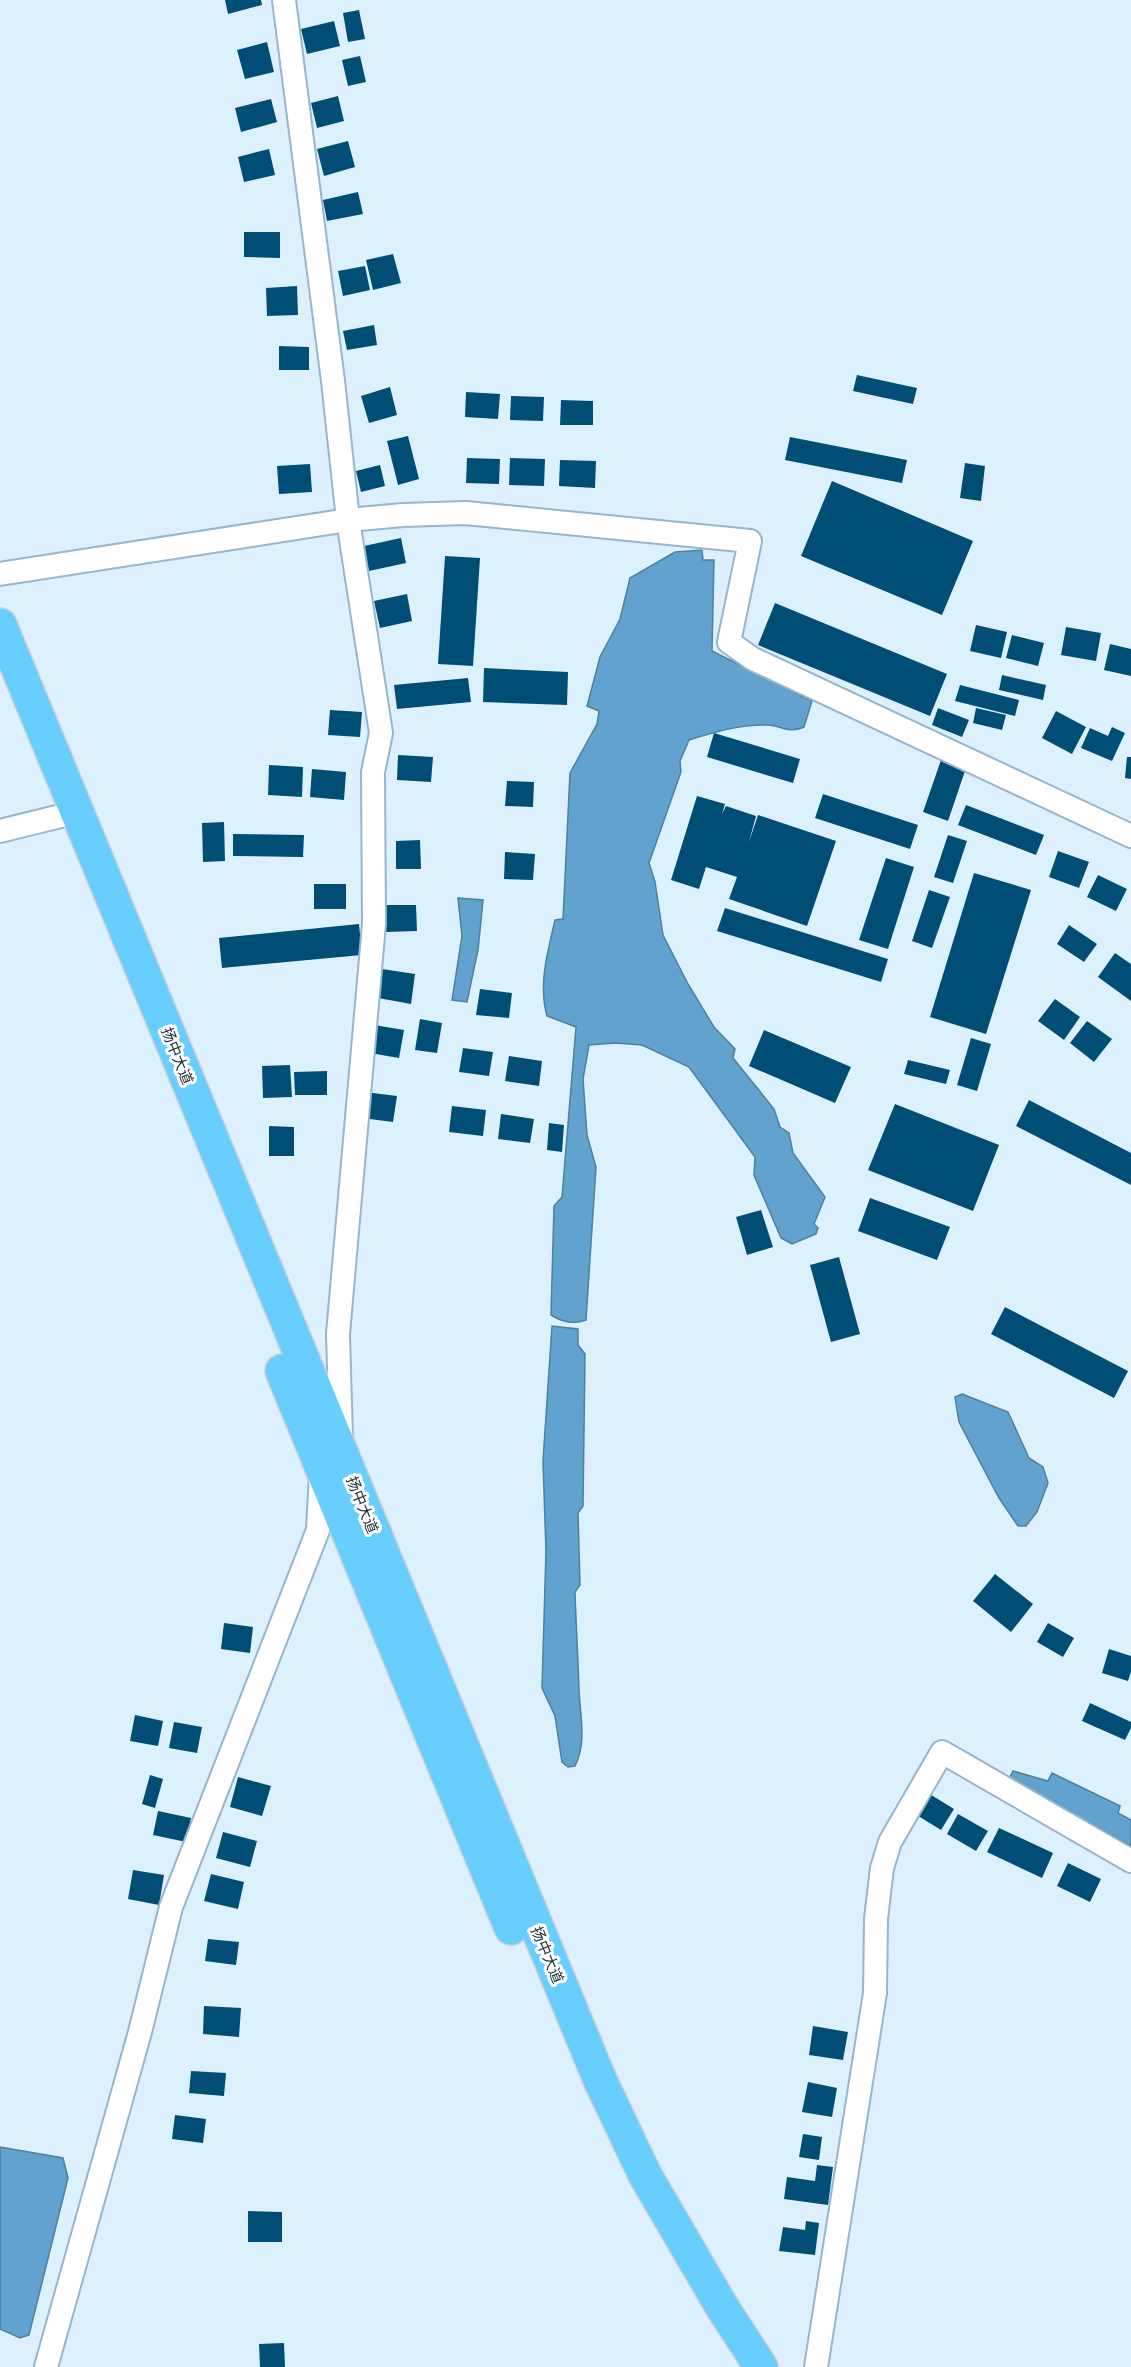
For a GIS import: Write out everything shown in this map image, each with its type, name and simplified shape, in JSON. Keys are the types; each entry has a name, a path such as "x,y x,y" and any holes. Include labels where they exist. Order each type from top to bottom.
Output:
{"main road":[{"name":"扬中大道","path":"0,625 66,815 332,1462 579,2088 622,2180 701,2316 735,2367"},
{"name":"扬中大道","path":"0,684 66,815"},
{"name":"扬中大道","path":"332,1462 600,2080 645,2175 722,2307 761,2367"}],"street":[{"path":"46,2367 140,2032 171,1907 318,1530 332,1462 338,1334 374,924 374,772 381,733 348,520 333,381 284,0"},
{"path":"0,574 348,520 403,515 466,513 750,541 729,642 753,659 1131,836"},
{"path":"0,831 66,815"},
{"path":"816,2367 875,1993 876,1919 882,1868 890,1842 942,1752 1131,1861"}],"water":[{"path":"702,550 703,560 714,560 712,651 812,701 804,727 799,729 790,730 768,725 738,727 689,740 680,761 681,772 649,863 655,882 663,935 688,984 714,1027 735,1049 733,1058 774,1109 780,1127 789,1133 793,1153 825,1197 814,1224 818,1228 816,1234 792,1244 781,1238 754,1175 755,1157 689,1067 642,1045 616,1043 589,1045 583,1079 587,1135 596,1167 586,1320 568,1322 551,1315 554,1206 562,1197 576,1027 547,1016 543,992 545,968 555,920 563,919 570,773 597,724 599,711 587,706 600,657 620,619 630,578 675,552"},
{"path":"458,898 483,900 478,950 467,1002 452,1000 462,936"},
{"path":"552,1326 578,1329 578,1345 585,1354 583,1506 578,1513 580,1585 575,1592 582,1738 575,1766 568,1767 562,1762 555,1716 542,1688 546,1551 543,1461"},
{"path":"962,1394 1008,1412 1029,1458 1043,1467 1048,1483 1037,1512 1026,1526 1018,1526 999,1498 959,1422 955,1397"},
{"path":"1013,1771 1048,1781 1052,1773 1120,1806 1118,1813 1131,1820 1131,1846 1009,1779"},
{"path":"0,2147 63,2158 68,2178 29,2335 20,2338 0,2329"}],"building":[{"path":"225,0 261,0 262,5 228,14"},
{"path":"359,10 365,39 348,42 343,13"},
{"path":"334,21 340,46 307,54 301,29"},
{"path":"267,42 274,72 245,79 237,50"},
{"path":"360,56 366,82 348,86 342,60"},
{"path":"338,96 344,121 317,128 311,103"},
{"path":"271,99 277,122 241,132 235,108"},
{"path":"348,141 355,167 324,176 317,149"},
{"path":"269,149 275,175 244,182 238,157"},
{"path":"358,192 363,214 327,221 323,200"},
{"path":"244,232 280,232 280,258 244,257"},
{"path":"393,254 401,283 373,290 366,260"},
{"path":"365,266 370,290 343,296 338,271"},
{"path":"297,286 298,315 267,316 266,288"},
{"path":"374,325 377,345 347,350 343,331"},
{"path":"279,346 309,347 309,370 279,370"},
{"path":"857,375 917,388 913,404 853,391"},
{"path":"390,387 397,415 369,423 361,396"},
{"path":"466,392 500,394 498,419 465,417"},
{"path":"511,396 544,397 543,421 510,420"},
{"path":"561,400 593,401 593,425 560,425"},
{"path":"408,436 419,479 398,485 387,441"},
{"path":"790,437 907,460 902,483 785,460"},
{"path":"467,458 500,459 499,484 466,483"},
{"path":"510,458 545,459 544,486 509,485"},
{"path":"560,460 596,461 595,488 559,486"},
{"path":"965,463 985,466 981,501 960,498"},
{"path":"310,464 312,492 279,494 277,466"},
{"path":"380,465 385,486 361,492 356,471"},
{"path":"832,481 973,541 942,615 801,556"},
{"path":"401,538 406,563 369,571 364,546"},
{"path":"445,556 480,558 473,666 438,664"},
{"path":"407,594 412,621 380,628 374,601"},
{"path":"775,603 947,674 930,716 758,645"},
{"path":"976,625 1007,632 1001,658 970,651"},
{"path":"1066,627 1101,633 1096,661 1061,655"},
{"path":"1012,635 1044,643 1038,666 1006,658"},
{"path":"1110,644 1131,649 1131,676 1104,670"},
{"path":"484,668 568,672 567,705 483,702"},
{"path":"1002,675 1046,685 1043,700 999,690"},
{"path":"468,678 471,702 397,709 394,685"},
{"path":"960,685 1019,700 1015,716 955,701"},
{"path":"938,708 969,720 962,737 932,725"},
{"path":"976,708 1006,715 1002,730 973,723"},
{"path":"330,710 362,712 360,737 328,735"},
{"path":"1056,711 1086,727 1072,754 1042,738"},
{"path":"1112,727 1125,733 1112,761 1081,748 1090,728 1108,736"},
{"path":"714,733 800,759 793,783 707,757"},
{"path":"398,755 433,757 431,782 397,780"},
{"path":"1127,757 1131,757 1131,779 1125,778"},
{"path":"941,760 966,768 948,821 923,812"},
{"path":"269,765 303,767 302,797 268,795"},
{"path":"312,769 346,772 344,800 310,797"},
{"path":"507,781 534,782 533,807 505,806"},
{"path":"823,794 918,825 910,849 815,818"},
{"path":"697,796 725,804 722,814 726,806 756,816 749,842 758,815 836,841 807,926 729,899 737,877 706,867 699,889 671,880"},
{"path":"966,805 1044,835 1036,855 958,825"},
{"path":"224,822 225,861 203,862 202,823"},
{"path":"233,834 304,835 303,857 233,856"},
{"path":"948,835 967,841 953,883 934,877"},
{"path":"420,840 421,869 396,869 396,841"},
{"path":"1058,851 1089,862 1079,888 1049,877"},
{"path":"505,852 535,854 533,880 504,879"},
{"path":"886,858 914,867 888,949 859,940"},
{"path":"974,873 1031,890 986,1034 930,1017"},
{"path":"1098,875 1127,889 1116,911 1087,897"},
{"path":"314,884 346,884 346,909 314,909"},
{"path":"929,890 950,897 932,948 912,941"},
{"path":"385,905 416,905 417,931 386,932"},
{"path":"725,908 888,959 881,982 717,931"},
{"path":"359,924 362,955 222,968 219,938"},
{"path":"1069,925 1097,944 1084,962 1057,944"},
{"path":"1115,953 1131,964 1131,1001 1098,977"},
{"path":"382,969 415,974 411,1004 378,998"},
{"path":"480,989 512,993 509,1018 476,1015"},
{"path":"1055,999 1080,1017 1064,1040 1038,1021"},
{"path":"420,1019 442,1023 437,1053 415,1050"},
{"path":"1087,1021 1112,1039 1094,1062 1070,1043"},
{"path":"374,1025 404,1030 399,1058 370,1053"},
{"path":"764,1030 851,1067 835,1103 749,1066"},
{"path":"971,1038 991,1044 977,1091 957,1085"},
{"path":"463,1048 493,1052 489,1076 459,1072"},
{"path":"509,1056 542,1061 539,1086 505,1081"},
{"path":"908,1060 950,1070 946,1084 904,1074"},
{"path":"290,1065 292,1097 263,1098 262,1066"},
{"path":"327,1071 327,1095 295,1095 294,1072"},
{"path":"365,1092 397,1096 393,1122 362,1118"},
{"path":"1029,1100 1131,1153 1131,1185 1016,1126"},
{"path":"895,1104 999,1145 973,1211 868,1170"},
{"path":"452,1106 486,1110 483,1136 449,1132"},
{"path":"501,1114 534,1119 530,1143 498,1139"},
{"path":"549,1123 564,1125 562,1152 547,1150"},
{"path":"269,1126 294,1127 294,1156 269,1156"},
{"path":"870,1198 950,1227 937,1260 858,1231"},
{"path":"761,1210 773,1247 747,1255 736,1217"},
{"path":"839,1257 860,1334 831,1342 810,1265"},
{"path":"1005,1307 1128,1371 1114,1398 991,1334"},
{"path":"995,1574 1033,1604 1011,1632 973,1601"},
{"path":"224,1623 253,1627 250,1653 221,1649"},
{"path":"1048,1623 1074,1638 1063,1657 1037,1642"},
{"path":"1109,1649 1131,1656 1131,1672 1128,1681 1102,1673"},
{"path":"1090,1703 1131,1722 1131,1728 1125,1740 1082,1721"},
{"path":"135,1715 163,1721 158,1746 130,1741"},
{"path":"174,1722 202,1727 197,1753 169,1748"},
{"path":"150,1775 163,1779 155,1808 142,1804"},
{"path":"238,1777 271,1786 262,1816 230,1807"},
{"path":"928,1793 954,1809 941,1830 915,1814"},
{"path":"158,1811 191,1818 186,1842 153,1835"},
{"path":"958,1814 988,1831 976,1851 947,1834"},
{"path":"999,1828 1053,1853 1042,1878 987,1852"},
{"path":"223,1832 257,1841 250,1867 216,1858"},
{"path":"1068,1863 1101,1879 1090,1902 1057,1886"},
{"path":"133,1870 164,1875 159,1905 128,1899"},
{"path":"211,1874 244,1882 238,1909 204,1901"},
{"path":"208,1939 239,1942 236,1965 205,1961"},
{"path":"204,2006 241,2008 239,2037 203,2034"},
{"path":"813,2026 848,2032 843,2060 809,2055"},
{"path":"191,2071 226,2073 224,2096 189,2093"},
{"path":"808,2082 837,2088 832,2117 802,2112"},
{"path":"175,2115 206,2119 203,2143 172,2139"},
{"path":"803,2134 822,2137 819,2160 799,2157"},
{"path":"817,2165 833,2167 828,2205 784,2199 787,2177 815,2181"},
{"path":"248,2211 282,2212 282,2242 248,2242"},
{"path":"806,2221 819,2223 815,2255 779,2251 783,2227 805,2230"},
{"path":"284,2343 285,2367 260,2367 259,2344"}]}
